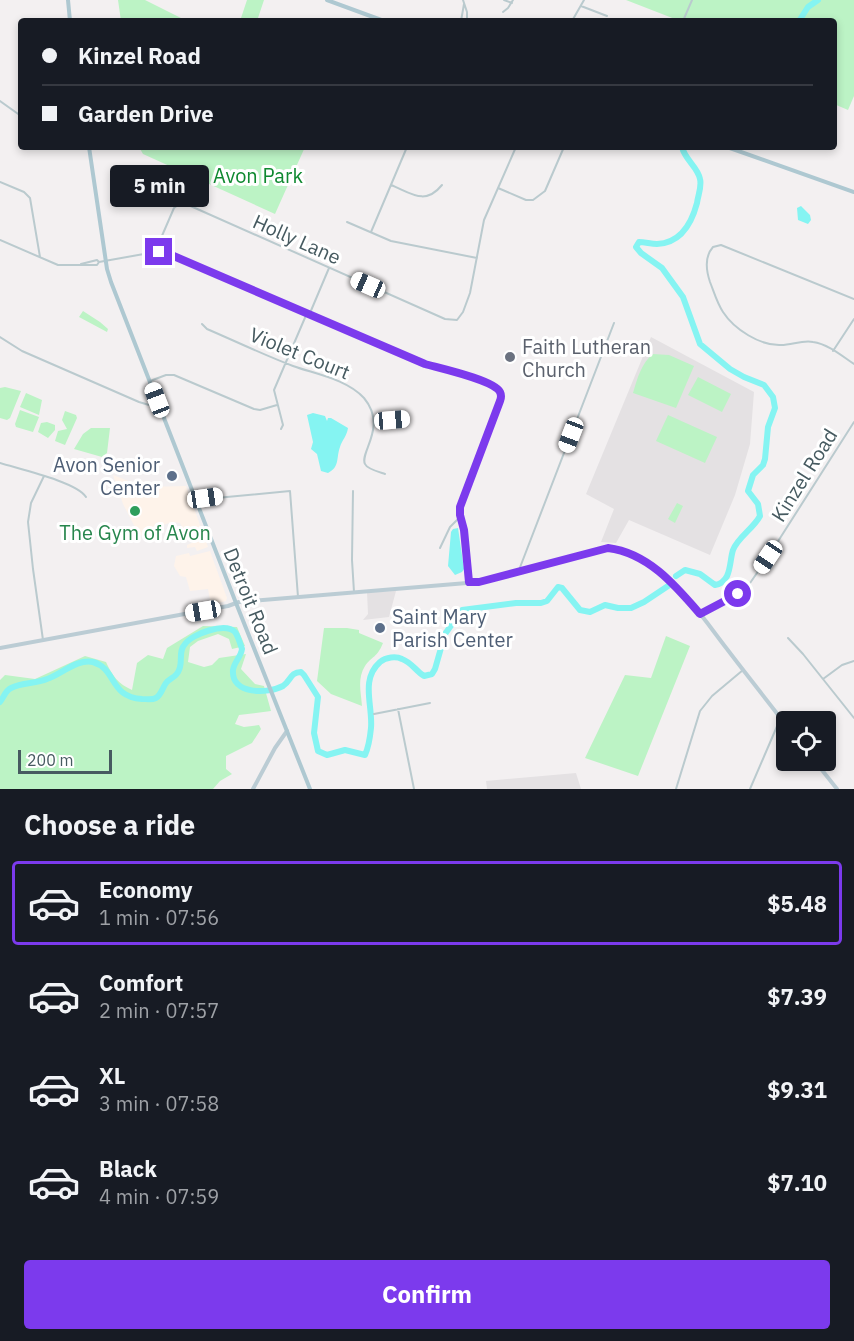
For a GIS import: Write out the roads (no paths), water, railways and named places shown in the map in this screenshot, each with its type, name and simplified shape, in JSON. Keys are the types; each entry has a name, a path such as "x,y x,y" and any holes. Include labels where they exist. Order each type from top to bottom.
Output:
{"main road":[{"path":"68,0 70,18"},
{"path":"327,0 376,18"},
{"name":"Detroit Road","path":"89,150 111,282 310,789"},
{"path":"735,150 854,192"}],"street":[{"path":"463,0 467,18"},
{"path":"504,0 513,2"},
{"path":"574,18 584,0"},
{"path":"684,18 692,0"},
{"path":"503,12 513,2"},
{"path":"462,18 464,4"},
{"path":"581,6 607,16"},
{"path":"0,101 18,114"},
{"path":"371,232 406,150"},
{"path":"347,222 395,242 477,258 484,220 515,150"},
{"path":"498,188 533,201 545,191 563,150"},
{"path":"0,182 24,192 30,198 40,257"},
{"path":"391,185 426,197 433,195 442,185"},
{"name":"Holly Lane","path":"155,252 174,208 183,204 448,321 462,316 477,258"},
{"path":"0,240 62,266 98,265 99,262 155,252 169,254 425,364 490,384 500,391 500,401 460,507 469,582"},
{"path":"854,299 718,245 710,251 706,265 708,277 724,314 737,327 762,342 777,345 809,341 824,345 854,364"},
{"path":"281,429 283,425 274,390 329,268"},
{"path":"834,351 854,319"},
{"path":"519,572 614,323"},
{"name":"Violet Court","path":"202,324 207,329 285,363 323,376 356,391 368,405 374,422"},
{"path":"0,337 26,353 139,402 147,405 158,402"},
{"path":"150,381 172,375 254,410 277,405"},
{"path":"385,474 367,467 364,463 373,436 374,422 408,419"},
{"name":"Kinzel Road","path":"700,614 738,594 748,586 854,422"},
{"path":"0,463 77,489 86,497"},
{"path":"44,476 33,497 28,522 44,640"},
{"path":"195,500 290,490 298,597"},
{"path":"353,491 354,592"},
{"path":"440,548 451,525 460,517"},
{"path":"0,648 236,603 469,582 519,572 608,548 628,553 656,569 672,583 700,614 776,712"},
{"path":"788,638 854,718"},
{"path":"823,679 842,665 854,661"},
{"path":"676,789 700,711 712,696 743,670"},
{"path":"374,714 430,702"},
{"path":"398,709 414,789"},
{"path":"750,789 776,727"},
{"path":"253,789 286,731"},
{"path":"823,771 837,789"}],"water":[{"path":"801,206 810,215 811,220 808,224 798,220 797,208"},
{"path":"313,413 325,416 327,421 331,418 348,428 336,465 328,473 321,471 317,454 311,449 313,442 307,415"},
{"path":"458,528 464,569 455,575 448,566 451,532"}],"waterway":[{"path":"801,18 808,7 818,0"},
{"path":"676,576 685,570 700,574 715,585 727,576 735,545 760,516 758,504 748,491 753,475 763,465 765,459 768,427 775,408 773,397 764,385 730,369 700,344 683,297 662,268 636,247 639,242 657,244 673,240 684,230 692,217 700,182 697,171 683,150"},
{"path":"0,702 11,688 42,681 87,661 106,670 118,688 131,697 154,699 178,672 183,647 189,640 209,630 224,628 235,632 242,649 233,670 238,684 252,690 276,689 288,682 297,672 301,672 318,697 314,733 318,751 327,755 345,750 365,755 371,728 369,685 374,669 382,660 397,658 408,662 424,676 432,674 445,634 462,610 516,603 541,603 547,601 558,587 562,588 580,610 590,612 605,605 631,608 668,586"}],"place":[{"name":"Faith Lutheran Church","path":"510,357"},
{"name":"Avon Senior Center","path":"172,476"},
{"name":"The Gym of Avon","path":"135,511"},
{"name":"Saint Mary Parish Center","path":"380,628"}],"park label":[{"name":"Avon Park","path":"258,175"}]}
